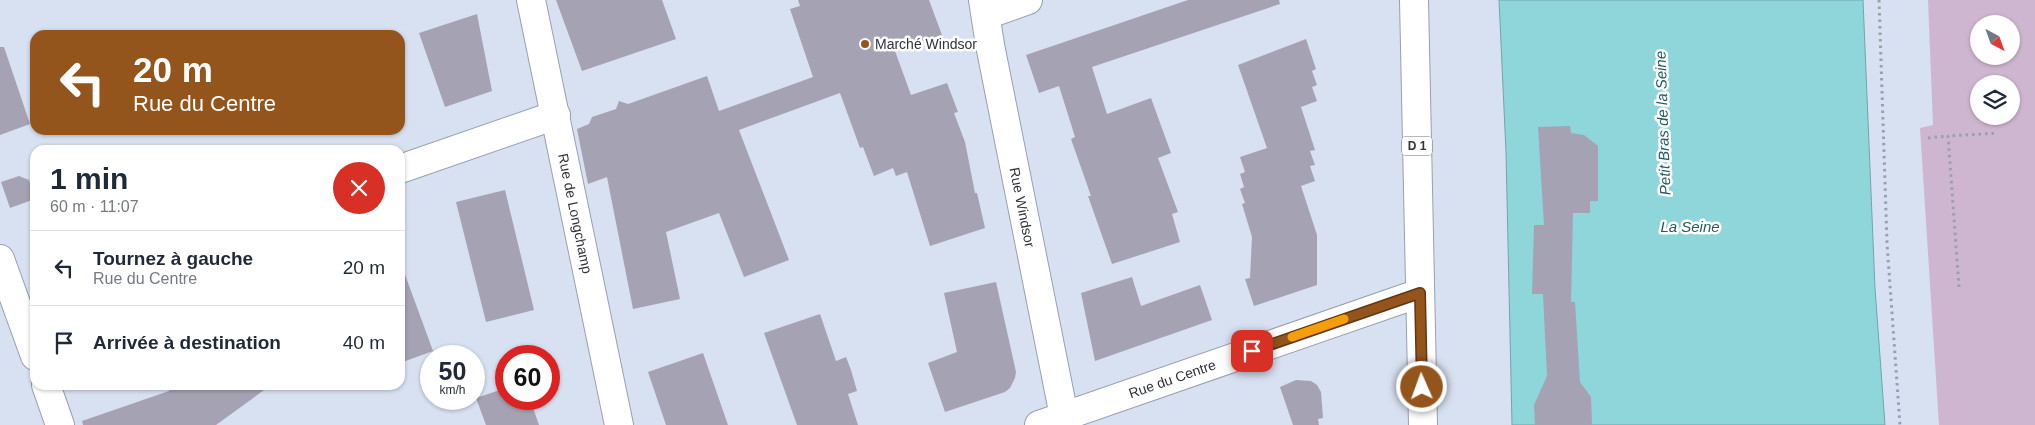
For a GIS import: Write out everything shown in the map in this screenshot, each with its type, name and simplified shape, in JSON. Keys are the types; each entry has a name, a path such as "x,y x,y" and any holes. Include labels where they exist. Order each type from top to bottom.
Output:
{"street":[{"name":"Rue de Longchamp","path":"531,0 619,425"},
{"path":"985,7 1028,0"},
{"name":"D 1","path":"1414,0 1423,425"},
{"name":"Rue Windsor","path":"985,7 990,45 1064,416"},
{"path":"405,167 556,115"},
{"path":"0,259 30,342"},
{"name":"Rue du Centre","path":"1039,425 1420,293"},
{"path":"48,390 60,425"}],"path":[{"path":"1879,0 1887,243 1900,425"},
{"path":"1928,138 1998,133"},
{"path":"1948,136 1959,287"}],"shaded area":[{"path":"1928,0 2035,0 2035,425 1939,425 1920,128 1933,125"}],"water":[{"name":"La Seine","path":"1499,0 1863,0 1875,288 1885,425 1512,425 1506,152"}],"building":[{"path":"556,0 662,0 676,39 582,71"},
{"path":"798,0 929,0 942,35 895,51 911,95 947,83 958,112 954,113 965,142 975,193 977,193 985,228 930,246 907,172 896,176 893,168 874,176 863,147 860,148 840,93 739,130 789,260 744,277 719,213 666,232 680,299 633,309 607,177 588,184 577,129 589,124 592,117 616,109 619,101 628,104 707,76 719,111 813,77 790,9 800,6"},
{"path":"1188,0 1279,0 1280,4 1092,67 1107,114 1151,98 1171,153 1158,158 1178,212 1172,214 1180,242 1112,264 1088,196 1091,196 1071,139 1075,137 1059,86 1039,93 1026,55"},
{"path":"477,14 492,91 445,107 419,33"},
{"path":"1306,39 1316,69 1312,71 1317,85 1312,87 1317,101 1301,107 1315,150 1310,151 1315,165 1310,166 1315,181 1301,186 1317,235 1317,285 1254,306 1245,279 1250,278 1252,237 1242,204 1245,203 1240,189 1244,187 1240,174 1245,172 1240,157 1267,148 1238,65"},
{"path":"0,47 4,47 30,124 0,135"},
{"path":"1570,126 1571,133 1584,135 1598,146 1598,201 1590,201 1590,213 1573,213 1571,302 1575,302 1580,382 1591,397 1592,425 1535,425 1534,405 1547,376 1543,294 1532,294 1534,225 1544,225 1538,127"},
{"path":"19,176 29,180 30,201 10,208 1,182"},
{"path":"505,190 534,310 486,322 456,202"},
{"path":"405,274 431,345 420,345 420,356 405,361"},
{"path":"1132,277 1141,306 1200,285 1212,320 1095,361 1081,293"},
{"path":"996,282 1016,372 1015,378 1010,388 1005,392 945,412 928,363 957,352 944,293"},
{"path":"820,314 836,361 846,357 851,370 857,391 848,394 858,425 797,425 764,333"},
{"path":"703,353 728,425 666,425 648,372"},
{"path":"1296,380 1311,381 1317,385 1321,392 1323,418 1318,419 1319,425 1293,425 1280,387"},
{"path":"264,390 216,425 83,425 82,421 169,391"},
{"path":"495,392 495,410 534,410 539,425 486,425 480,410 485,410 485,395"}],"slow traffic":[{"path":"1292,337 1344,319"}],"place":[{"name":"Marché Windsor","path":"865,44"}],"route":[{"path":"1252,351 1420,293 1422,387"}],"water label":[{"name":"Petit Bras de la Seine","path":"1663,123"}]}
